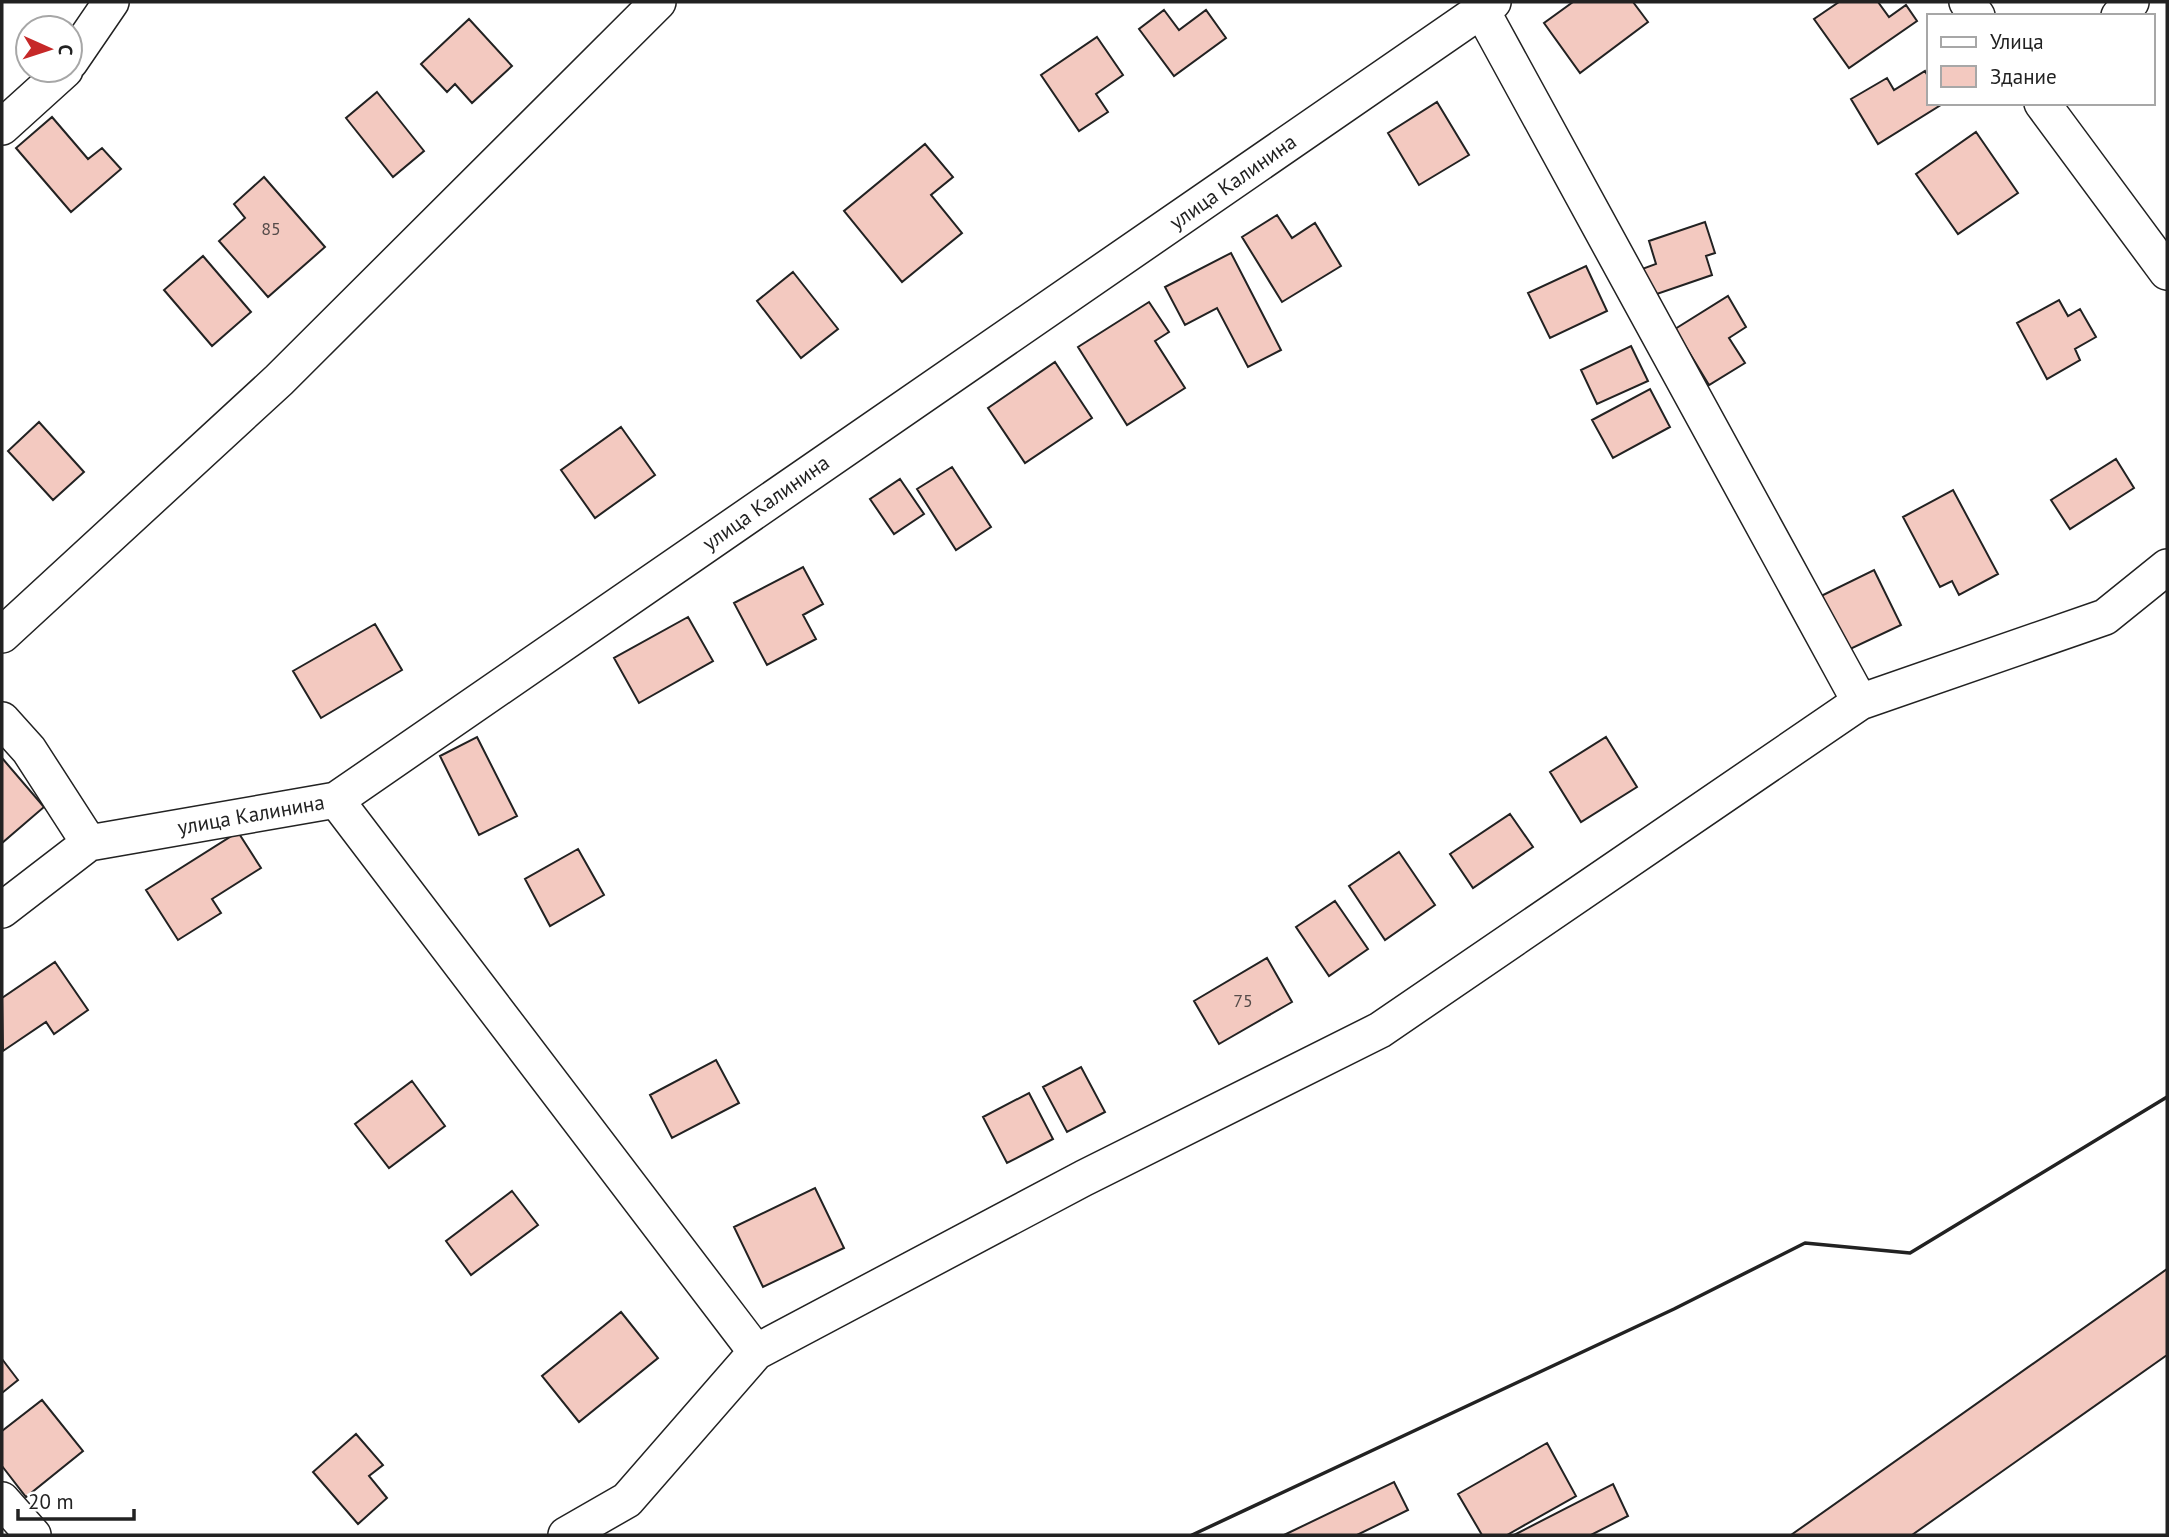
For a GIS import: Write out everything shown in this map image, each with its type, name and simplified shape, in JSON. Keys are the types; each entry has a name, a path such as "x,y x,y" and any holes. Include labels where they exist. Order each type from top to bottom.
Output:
{"street":[{"path":"84,42 111,2"},
{"path":"2,635 279,380 658,2"},
{"path":"1487,6 1860,702"},
{"name":"улица Калинина","path":"2,910 89,843 336,800 1487,6"},
{"path":"2,127 50,84"},
{"path":"2045,105 2167,272"},
{"path":"566,1535 627,1500 755,1352 1084,1178 1380,1030 1860,702 2105,618 2167,567"},
{"path":"2,720 29,750 89,843"},
{"path":"336,800 755,1352"},
{"path":"2,1500 33,1535"}],"building":[{"path":"1573,2 1633,2 1648,22 1580,73 1544,23"},
{"path":"1839,2 1878,2 1889,17 1906,5 1917,21 1849,68 1814,19"},
{"path":"1164,10 1179,30 1206,10 1226,38 1174,76 1139,29"},
{"path":"469,19 512,66 472,103 455,84 447,92 421,64"},
{"path":"1097,37 1123,75 1096,94 1108,112 1079,131 1041,75"},
{"path":"1925,71 1927,105 1941,105 1878,144 1851,99 1887,78 1894,90"},
{"path":"377,92 424,151 393,177 346,118"},
{"path":"1437,102 1469,155 1419,185 1388,133"},
{"path":"52,117 88,159 102,148 121,169 71,212 16,148"},
{"path":"1976,132 2018,193 1958,234 1916,174"},
{"path":"925,144 953,177 931,195 962,233 902,282 844,211"},
{"path":"264,177 325,247 268,297 219,241 245,218 234,204"},
{"path":"1277,215 1292,238 1315,223 1341,266 1282,302 1242,237"},
{"path":"1705,222 1715,253 1706,256 1712,275 1651,296 1642,269 1656,264 1649,241"},
{"path":"1231,253 1281,350 1248,367 1217,308 1185,325 1165,287"},
{"path":"203,256 251,312 212,346 164,290"},
{"path":"1586,266 1607,311 1550,338 1528,293"},
{"path":"793,272 838,329 801,358 757,301"},
{"path":"1728,296 1746,327 1729,338 1745,363 1709,385 1675,329"},
{"path":"2059,300 2068,316 2080,309 2096,337 2075,349 2080,360 2047,379 2017,323"},
{"path":"1149,302 1169,332 1155,341 1185,388 1127,425 1078,347"},
{"path":"1631,346 1648,381 1597,404 1581,370"},
{"path":"1055,362 1092,418 1025,463 988,408"},
{"path":"1650,389 1670,427 1613,458 1592,420"},
{"path":"39,422 84,472 53,500 8,451"},
{"path":"621,427 655,475 595,518 561,470"},
{"path":"2116,459 2134,488 2070,529 2051,500"},
{"path":"952,467 991,527 956,550 917,489"},
{"path":"900,479 924,514 894,534 870,499"},
{"path":"1953,490 1998,574 1959,595 1952,581 1940,587 1903,517"},
{"path":"803,567 823,604 803,615 816,639 767,665 734,603"},
{"path":"1874,570 1901,625 1846,651 1819,597"},
{"path":"688,617 713,661 639,703 614,658"},
{"path":"375,624 402,670 321,718 293,671"},
{"path":"477,737 517,816 479,835 440,756"},
{"path":"1606,737 1637,787 1581,822 1550,772"},
{"path":"2,758 44,807 2,843"},
{"path":"1510,814 1533,847 1473,888 1450,854"},
{"path":"238,832 261,868 212,899 221,913 178,940 146,890"},
{"path":"578,849 604,895 550,926 525,879"},
{"path":"1399,852 1435,905 1385,940 1349,886"},
{"path":"1335,901 1368,949 1329,976 1296,927"},
{"path":"1267,958 1292,1002 1219,1044 1194,1001"},
{"path":"55,962 88,1010 54,1034 46,1022 3,1051 2,998"},
{"path":"716,1060 739,1103 672,1138 650,1095"},
{"path":"1081,1067 1105,1112 1067,1132 1043,1087"},
{"path":"412,1081 445,1126 389,1168 355,1124"},
{"path":"1029,1093 1053,1139 1007,1163 983,1117"},
{"path":"815,1188 844,1248 763,1287 734,1227"},
{"path":"512,1191 538,1225 471,1275 446,1241"},
{"path":"2167,1269 2167,1355 1912,1535 1791,1535"},
{"path":"621,1312 658,1358 579,1422 542,1376"},
{"path":"2,1359 18,1380 2,1393"},
{"path":"42,1400 83,1451 26,1497 2,1466 2,1431"},
{"path":"356,1434 383,1465 369,1476 387,1498 358,1524 313,1472"},
{"path":"1547,1443 1576,1496 1507,1535 1482,1535 1458,1494"},
{"path":"1394,1482 1408,1510 1357,1535 1284,1535"},
{"path":"1613,1484 1628,1516 1591,1535 1514,1535"}],"wall":[{"path":"1192,1535 1674,1309 1805,1243 1910,1253 2167,1097"}]}
